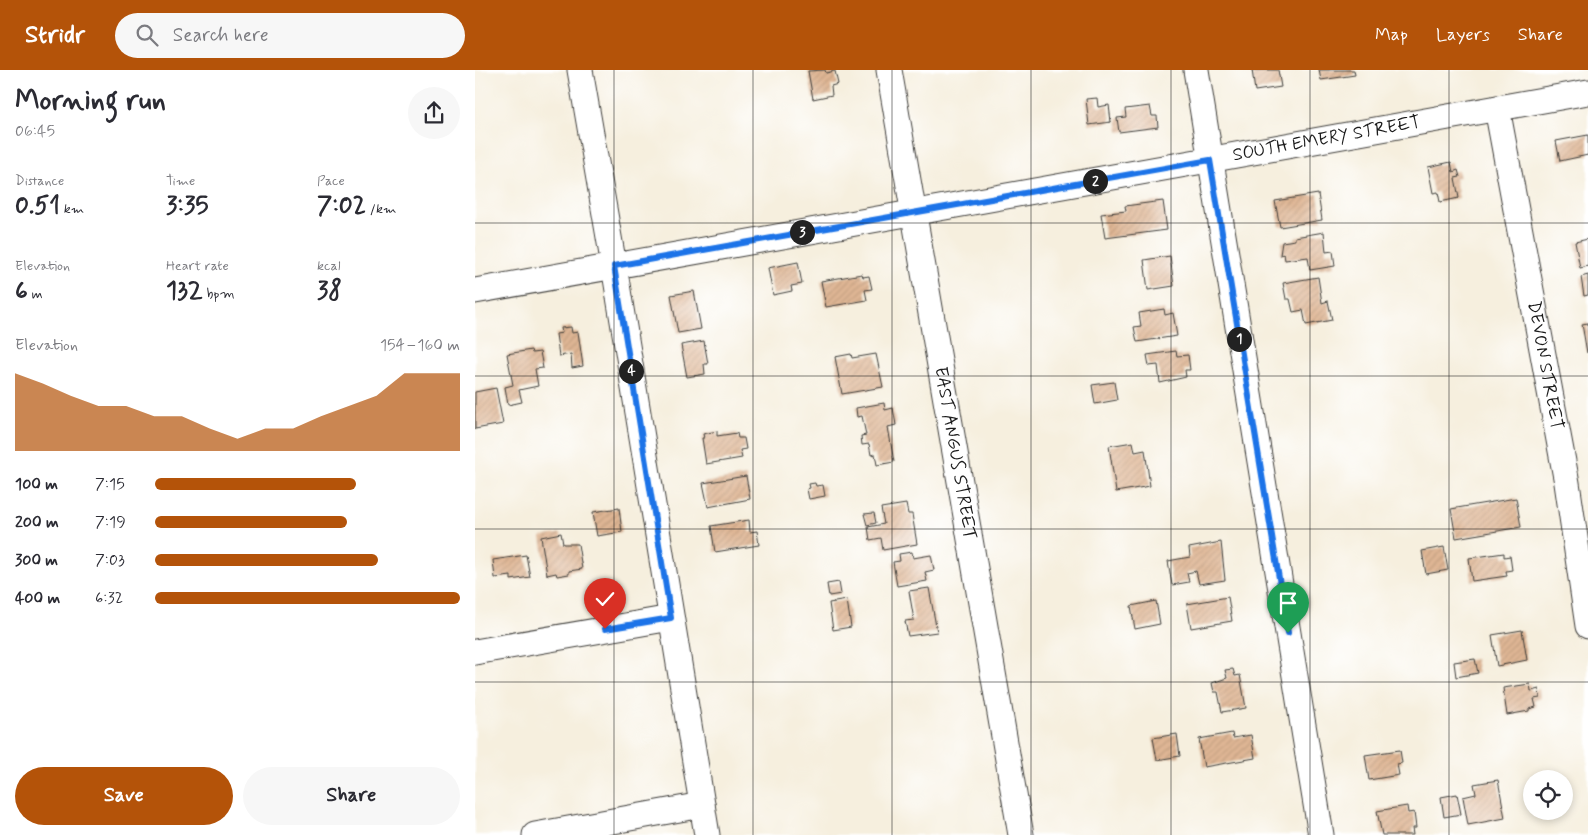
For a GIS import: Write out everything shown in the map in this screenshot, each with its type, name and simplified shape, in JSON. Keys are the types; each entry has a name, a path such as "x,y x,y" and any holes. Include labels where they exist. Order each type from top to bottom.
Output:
{"street":[{"path":"580,70 707,835"},
{"name":"EAST ANGUS STREET","path":"889,70 1021,835"},
{"path":"1196,70 1321,835"},
{"name":"SOUTH EMERY STREET","path":"475,291 1588,92"},
{"name":"DEVON STREET","path":"1497,108 1567,483 1588,626"},
{"path":"475,652 671,618"},
{"path":"535,835 702,805"}],"building":[{"path":"825,70 826,73 835,71 838,84 831,86 832,95 813,99 808,71"},
{"path":"1252,70 1278,70 1281,87 1255,91"},
{"path":"1319,70 1354,70 1355,75 1321,80"},
{"path":"1097,98 1098,107 1109,105 1111,122 1089,125 1086,99"},
{"path":"1150,106 1152,116 1157,116 1158,127 1119,132 1117,118 1126,117 1125,109"},
{"path":"1588,135 1588,155 1560,161 1556,141"},
{"path":"1451,162 1453,172 1458,170 1460,177 1455,178 1459,198 1440,202 1438,192 1433,193 1428,167"},
{"path":"1318,194 1322,220 1280,227 1275,201"},
{"path":"1163,201 1167,230 1105,238 1101,214 1126,211 1125,206"},
{"path":"1324,232 1326,252 1333,251 1335,266 1310,270 1308,257 1285,260 1284,254 1280,255 1282,242 1295,240 1295,237"},
{"path":"1588,239 1588,266 1580,268 1575,242"},
{"path":"1170,256 1174,286 1148,290 1144,260"},
{"path":"798,262 802,284 791,286 792,291 773,295 768,268"},
{"path":"862,274 863,277 869,276 872,289 865,290 867,300 826,307 821,281"},
{"path":"1588,275 1588,295 1584,296 1581,277"},
{"path":"1318,277 1322,303 1328,301 1332,320 1306,325 1303,310 1293,312 1290,299 1286,299 1283,283"},
{"path":"694,291 701,329 678,333 671,295"},
{"path":"1164,309 1165,315 1173,313 1177,336 1137,342 1134,327 1141,326 1139,313"},
{"path":"1588,323 1588,352 1587,353 1582,324"},
{"path":"571,327 572,333 578,332 583,366 572,368 571,354 559,356 556,334 562,333 561,328"},
{"path":"704,341 708,364 704,364 705,374 687,377 681,345"},
{"path":"531,350 532,353 540,352 543,368 535,369 538,386 519,390 522,402 508,405 505,387 513,385 507,354"},
{"path":"1176,351 1177,356 1188,355 1190,370 1185,370 1186,377 1160,383 1158,365 1149,366 1147,355"},
{"path":"851,354 852,358 876,354 883,387 842,394 835,357"},
{"path":"1114,382 1117,400 1095,404 1092,385"},
{"path":"496,388 503,424 475,429 475,392"},
{"path":"884,403 885,410 893,408 896,425 888,427 894,462 877,465 875,454 871,455 869,444 862,445 861,436 866,435 862,416 857,417 856,408"},
{"path":"717,431 717,436 737,433 738,438 744,438 746,449 740,450 742,458 706,464 703,434"},
{"path":"1133,442 1135,452 1145,450 1150,486 1116,492 1109,446"},
{"path":"746,476 750,499 708,507 703,483"},
{"path":"815,483 816,486 823,485 825,496 809,499 807,489 810,488 809,484"},
{"path":"1516,498 1521,527 1456,538 1451,509"},
{"path":"906,504 908,514 912,514 917,544 883,550 881,538 870,540 868,527 884,524 881,508"},
{"path":"619,508 622,532 597,536 593,512"},
{"path":"874,513 876,523 867,525 864,514"},
{"path":"749,520 750,532 757,531 759,545 715,552 711,526"},
{"path":"561,533 563,544 578,544 582,569 569,571 569,574 557,576 556,573 547,575 541,537"},
{"path":"1221,542 1225,580 1199,584 1196,571 1187,573 1189,582 1172,585 1168,561 1190,557 1189,548"},
{"path":"1444,547 1448,570 1426,574 1422,551"},
{"path":"912,552 913,558 931,555 934,570 925,572 927,581 897,586 893,562 900,561 899,554"},
{"path":"1504,553 1504,557 1510,556 1512,570 1506,571 1507,576 1472,581 1469,558"},
{"path":"526,555 530,577 511,580 511,576 495,578 493,560"},
{"path":"839,582 841,594 829,596 827,584"},
{"path":"929,588 937,632 908,636 905,621 914,620 909,591"},
{"path":"1228,597 1232,621 1191,628 1187,604"},
{"path":"847,600 851,627 833,630 829,603"},
{"path":"1156,601 1160,624 1135,629 1131,606"},
{"path":"1522,630 1527,660 1497,666 1492,635"},
{"path":"1475,659 1478,673 1456,677 1454,662"},
{"path":"1233,669 1235,676 1240,675 1246,708 1222,712 1218,692 1214,692 1212,683 1227,678 1225,670"},
{"path":"1530,684 1531,691 1539,689 1540,698 1534,699 1536,707 1529,709 1529,711 1507,715 1503,688"},
{"path":"1232,733 1233,738 1251,735 1255,758 1204,767 1199,739"},
{"path":"1177,734 1180,756 1157,760 1153,738"},
{"path":"1400,750 1402,763 1397,764 1399,775 1369,780 1365,755"},
{"path":"1498,780 1505,818 1468,825 1463,797 1476,794 1474,784"},
{"path":"1457,794 1461,814 1444,817 1441,797"},
{"path":"1407,806 1408,813 1414,812 1416,828 1412,828 1413,835 1382,835 1377,811"}],"route":[{"path":"605,629 671,618 614,266 1210,160 1288,633"}]}
